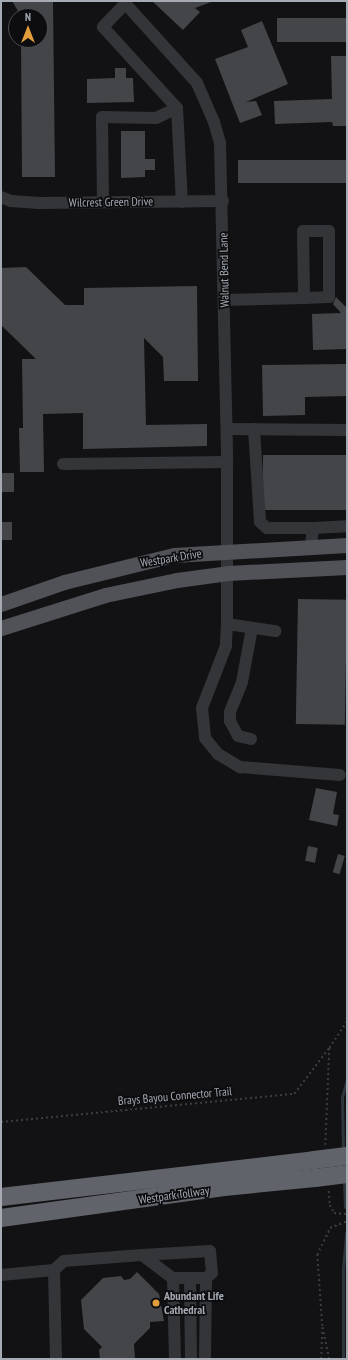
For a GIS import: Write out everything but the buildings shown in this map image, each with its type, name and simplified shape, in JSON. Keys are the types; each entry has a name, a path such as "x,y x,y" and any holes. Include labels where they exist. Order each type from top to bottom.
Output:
{"highway":[{"name":"Westpark Tollway","path":"1,1218 314,1169 347,1156"},
{"name":"Westpark Tollway","path":"1,1197 314,1169 347,1174"}],"main road":[{"name":"Westpark Drive","path":"1,604 99,572 174,555 347,544"},
{"name":"Westpark Drive","path":"1,628 105,595 228,573 347,567"},
{"path":"99,572 105,595"}],"street":[{"path":"124,3 103,27 177,108 182,202"},
{"name":"Walnut Bend Lane","path":"124,3 140,22 176,57 197,83 214,122 220,144 223,201 227,429 227,624 226,646 202,708 205,738 218,754 240,767 340,775"},
{"path":"103,202 102,117 156,118 177,108"},
{"name":"Wilcrest Green Drive","path":"1,197 11,201 39,203 223,201"},
{"path":"224,300 304,298 329,297 329,231 303,232 304,298"},
{"path":"227,429 347,430"},
{"path":"254,430 260,522 267,528 347,526"},
{"path":"63,464 227,462"},
{"path":"311,546 313,528"},
{"path":"227,624 275,631"},
{"path":"251,739 238,736 230,722 230,712 246,666 252,628"},
{"path":"1,1275 54,1270 64,1261 142,1255 210,1251 212,1273 206,1278 173,1278 142,1255"},
{"path":"54,1270 56,1359"},
{"path":"173,1278 175,1359"},
{"path":"190,1278 191,1359"},
{"path":"205,1359 206,1278"}],"path":[{"name":"Brays Bayou Connector Trail","path":"1,1122 294,1094 329,1048 347,1021"},
{"path":"325,1146 329,1048"},
{"path":"329,1190 330,1204 334,1213 347,1214"},
{"path":"321,1359 322,1326 317,1255 330,1228 347,1221"},
{"path":"322,1326 329,1359"}],"waterway":[{"path":"343,1150 342,1097 347,1079"},
{"path":"344,1180 345,1207"},
{"path":"343,1359 343,1269 346,1232"}],"place":[{"name":"Abundant Life Cathedral","path":"156,1303"}]}
